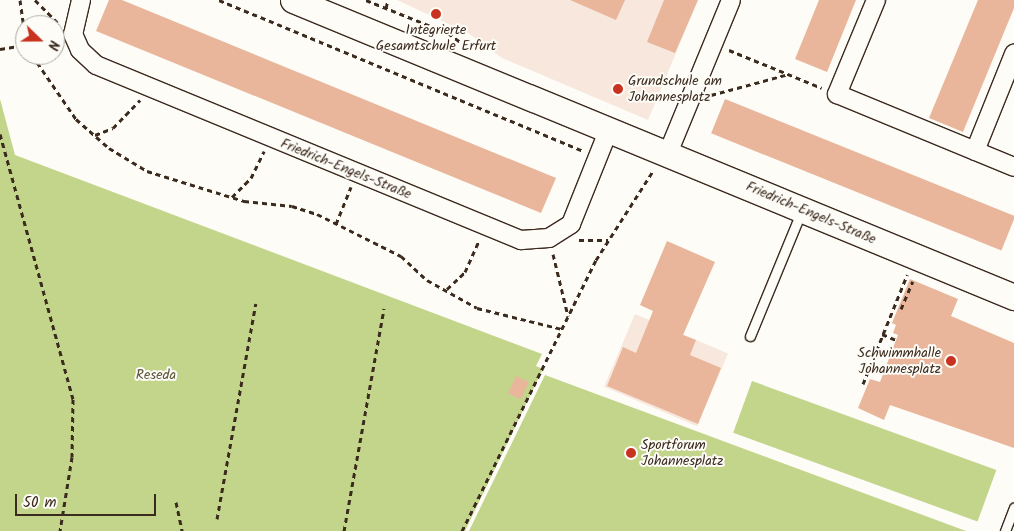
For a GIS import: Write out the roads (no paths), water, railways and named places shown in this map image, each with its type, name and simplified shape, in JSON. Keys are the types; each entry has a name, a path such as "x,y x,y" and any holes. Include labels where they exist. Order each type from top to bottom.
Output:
{"street":[{"name":"Friedrich-Engels-Straße","path":"81,0 73,34 80,50 96,65 144,87 521,240 549,238 571,224 609,129"},
{"name":"Friedrich-Engels-Straße","path":"293,0 1014,297"},
{"path":"667,153 691,101 732,0"},
{"path":"876,0 837,94 1014,167"},
{"path":"975,151 1014,54"}],"lane":[{"path":"750,336 802,210"},
{"path":"1005,531 1014,508"}],"place":[{"name":"Integrierte Gesamtschule Erfurt","path":"436,14"},
{"name":"Grundschule am Johannesplatz","path":"618,89"},
{"name":"Schwimmhalle Johannesplatz","path":"951,361"},
{"name":"Sportforum Johannesplatz","path":"631,453"}],"park label":[{"name":"Reseda","path":"156,375"}]}
